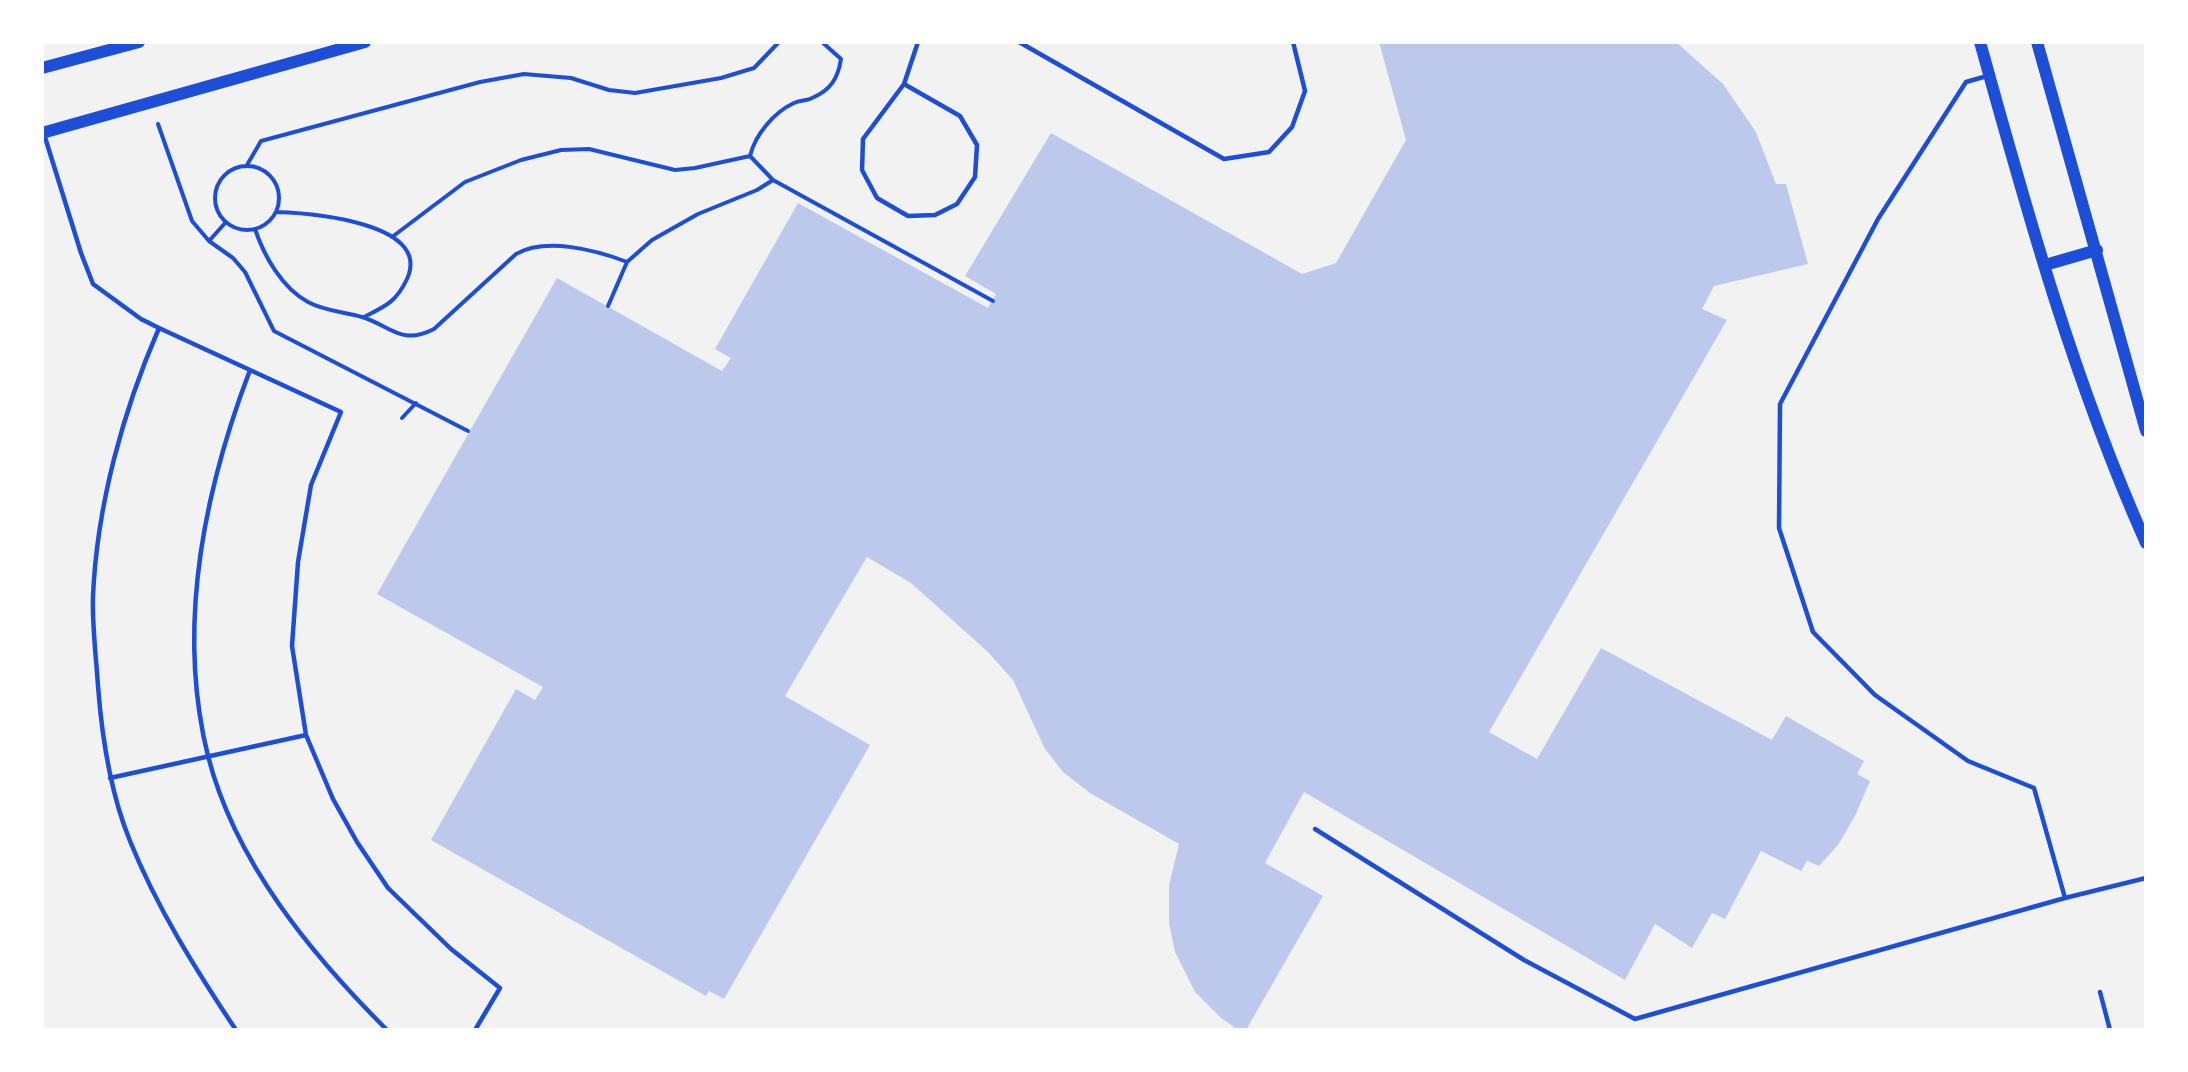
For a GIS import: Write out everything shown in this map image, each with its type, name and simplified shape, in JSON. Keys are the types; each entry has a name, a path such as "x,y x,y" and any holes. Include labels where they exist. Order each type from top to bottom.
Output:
{"main road":[{"path":"42,68 140,42"},
{"path":"43,130 365,42"},
{"path":"1980,42 2064,333 2110,463 2146,543"},
{"path":"2037,42 2146,431"},
{"path":"2045,265 2097,250"}],"lane":[{"path":"904,84 960,116 977,145 975,177 957,204 935,215 908,216 877,198 862,170 863,140 904,84 918,42"},
{"path":"1019,42 1224,159 1269,152 1292,127 1305,91 1293,42"},
{"path":"1990,75 1966,82 1878,219 1780,404 1779,528 1813,632 1852,672 1875,695 1968,761 2034,788 2065,898"},
{"path":"43,130 81,254 93,284 141,319 341,412 311,485 298,562 292,646 306,735 333,799 357,842 388,888 451,949 500,987 475,1030"},
{"path":"159,328 137,380 115,460 100,533 93,596 100,716 110,778 129,839 156,897 196,971 236,1030"},
{"path":"250,370 227,430 201,554 194,615 195,678 208,756 238,832 263,879 313,949 345,988 387,1030"},
{"path":"110,778 306,735"},
{"path":"1315,829 1524,960 1635,1019 2065,898 2146,878"},
{"path":"2100,992 2110,1030"}],"path":[{"path":"247,165 261,141 480,82 524,74 559,77 609,90 635,93 721,78 754,68 778,42"},
{"path":"150,102 192,221 209,241 233,258 245,272 274,331 468,431"},
{"path":"392,237 465,182 521,160 561,150 589,148 675,170 750,156"},
{"path":"247,165 267,173 275,181 279,191 276,212 263,225 255,229 235,227 226,222 215,202 219,181 226,172 247,165"},
{"path":"608,306 627,262 652,240 680,224 757,190 773,180"},
{"path":"276,212 329,215 392,237 409,254 410,272 399,296 364,318"},
{"path":"209,241 226,222"},
{"path":"255,229 273,268 292,291 309,303 364,318 389,332 418,337 434,328 516,254 529,247 595,250 627,262"},
{"path":"402,418 416,403"}],"building":[{"path":"1379,42 1676,42 1723,84 1756,132 1776,184 1786,184 1808,264 1714,286 1702,309 1727,320 1489,732 1537,759 1601,648 1772,740 1786,716 1864,761 1857,774 1870,781 1855,816 1838,845 1819,866 1807,861 1801,871 1761,851 1725,919 1712,913 1692,948 1655,924 1625,980 1304,792 1265,863 1323,896 1246,1030 1238,1030 1220,1017 1195,992 1175,952 1169,923 1169,885 1179,844 1090,793 1063,772 1045,749 1013,680 988,652 911,583 867,557 785,696 870,745 724,999 709,991 706,996 431,840 516,689 535,700 543,687 377,594 557,278 722,371 731,358 715,349 798,203 988,308 996,294 965,276 1051,133 1302,274 1336,263 1406,140"}]}
